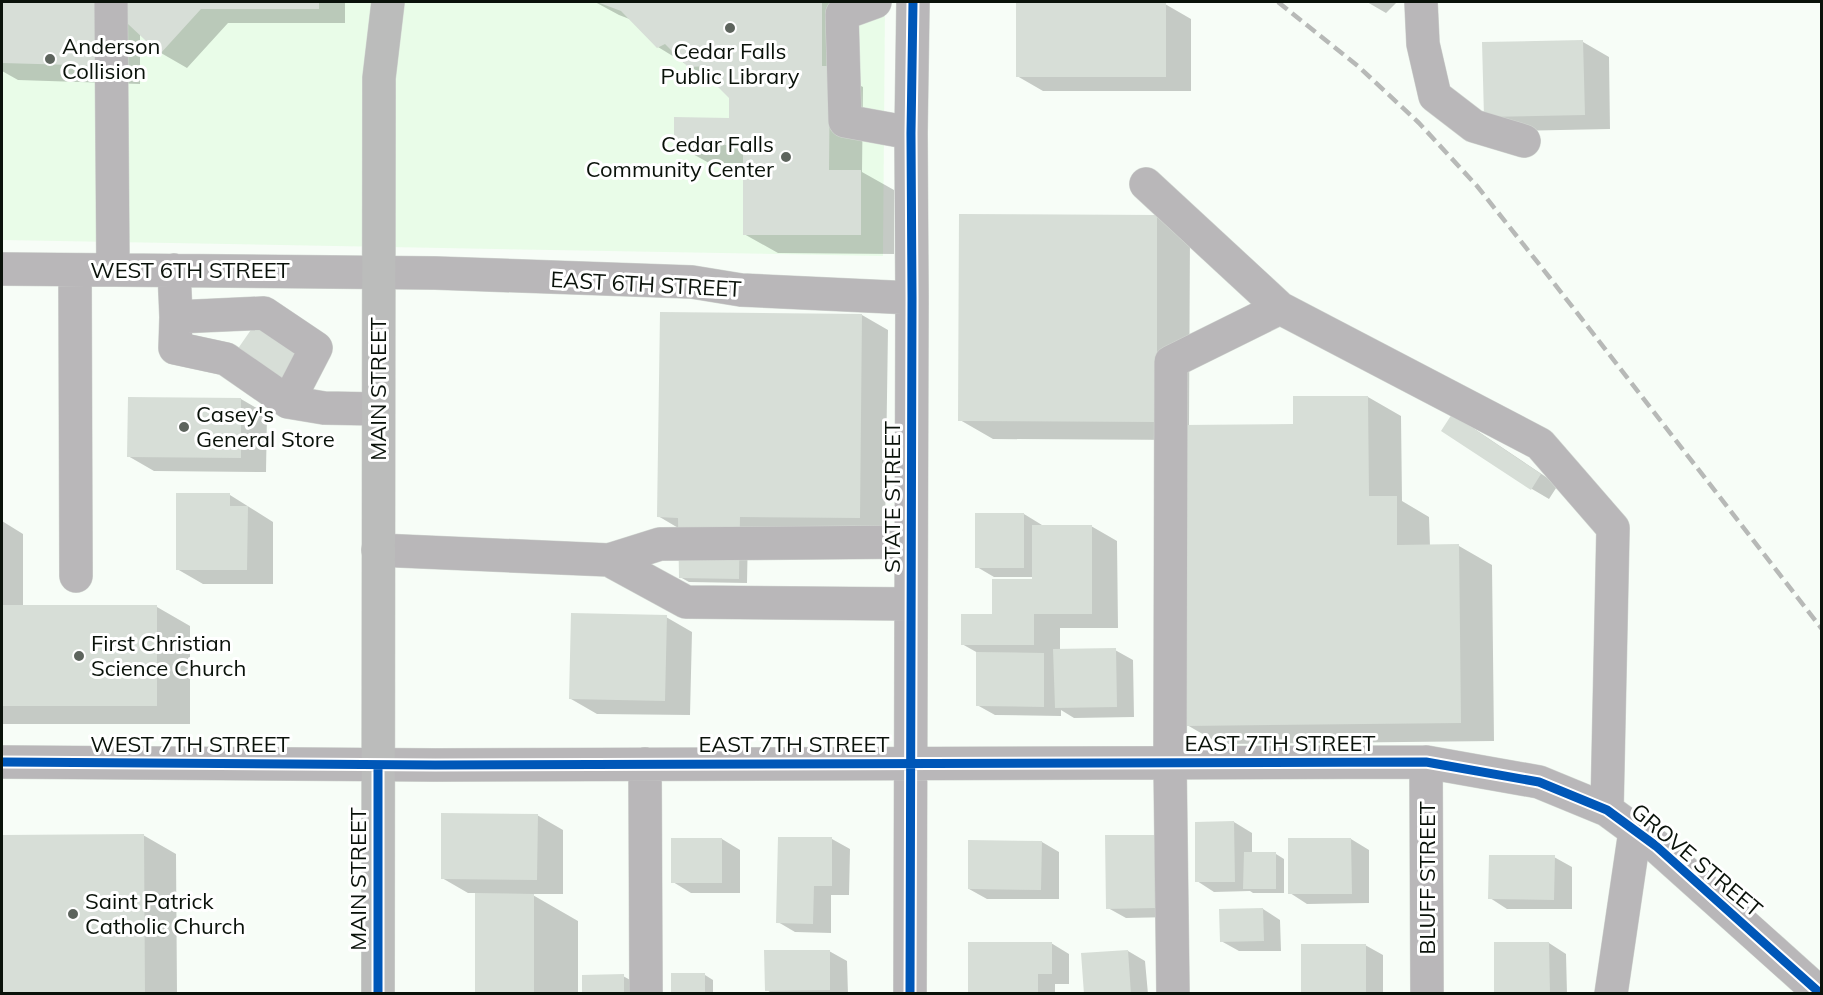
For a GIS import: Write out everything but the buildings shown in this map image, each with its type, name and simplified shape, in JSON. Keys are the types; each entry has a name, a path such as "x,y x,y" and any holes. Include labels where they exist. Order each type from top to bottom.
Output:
{"main road":[{"name":"MAIN STREET","path":"378,993 379,78 388,2"}],"street":[{"path":"111,2 113,270"},
{"path":"875,2 842,14 845,121 910,133"},
{"name":"STATE STREET","path":"910,993 912,298 910,133 913,2"},
{"path":"1421,2 1423,44 1435,96 1474,126 1524,141"},
{"path":"1146,184 1280,308 1540,444 1613,528 1607,810"},
{"name":"WEST 6TH STREET","path":"2,269 379,272"},
{"path":"75,270 76,576"},
{"path":"174,270 175,348 226,359 288,402 324,408 378,410"},
{"name":"EAST 6TH STREET","path":"379,272 692,282 741,290 912,298"},
{"path":"1173,993 1170,763 1171,362 1280,308"},
{"path":"176,317 264,313 316,348 288,402"},
{"path":"378,550 609,561 660,544 911,542"},
{"path":"609,561 686,602 911,604"},
{"name":"WEST 7TH STREET","path":"2,762 378,765"},
{"name":"EAST 7TH STREET","path":"378,765 1426,762"},
{"name":"GROVE STREET","path":"1426,762 1539,782 1607,810 1656,846 1821,993"},
{"name":"BLUFF STREET","path":"1426,762 1427,993"},
{"path":"645,764 646,993"},
{"path":"1611,993 1635,831"}],"shaded area":[{"path":"2,2 885,2 883,256 2,240"}],"railway":[{"path":"1278,2 1359,67 1419,123 1477,186 1822,629"}],"cycle path":[{"path":"910,994 913,2"},
{"path":"2,762 435,765 1426,762 1539,782 1607,810 1656,846 1821,994"},
{"path":"378,765 378,994"}],"place":[{"name":"Cedar Falls Public Library","path":"730,28"},
{"name":"Anderson Collision","path":"50,59"},
{"name":"Cedar Falls Community Center","path":"786,157"},
{"name":"Casey's General Store","path":"184,427"},
{"name":"First Christian Science Church","path":"79,656"},
{"name":"Saint Patrick Catholic Church","path":"73,914"}]}
